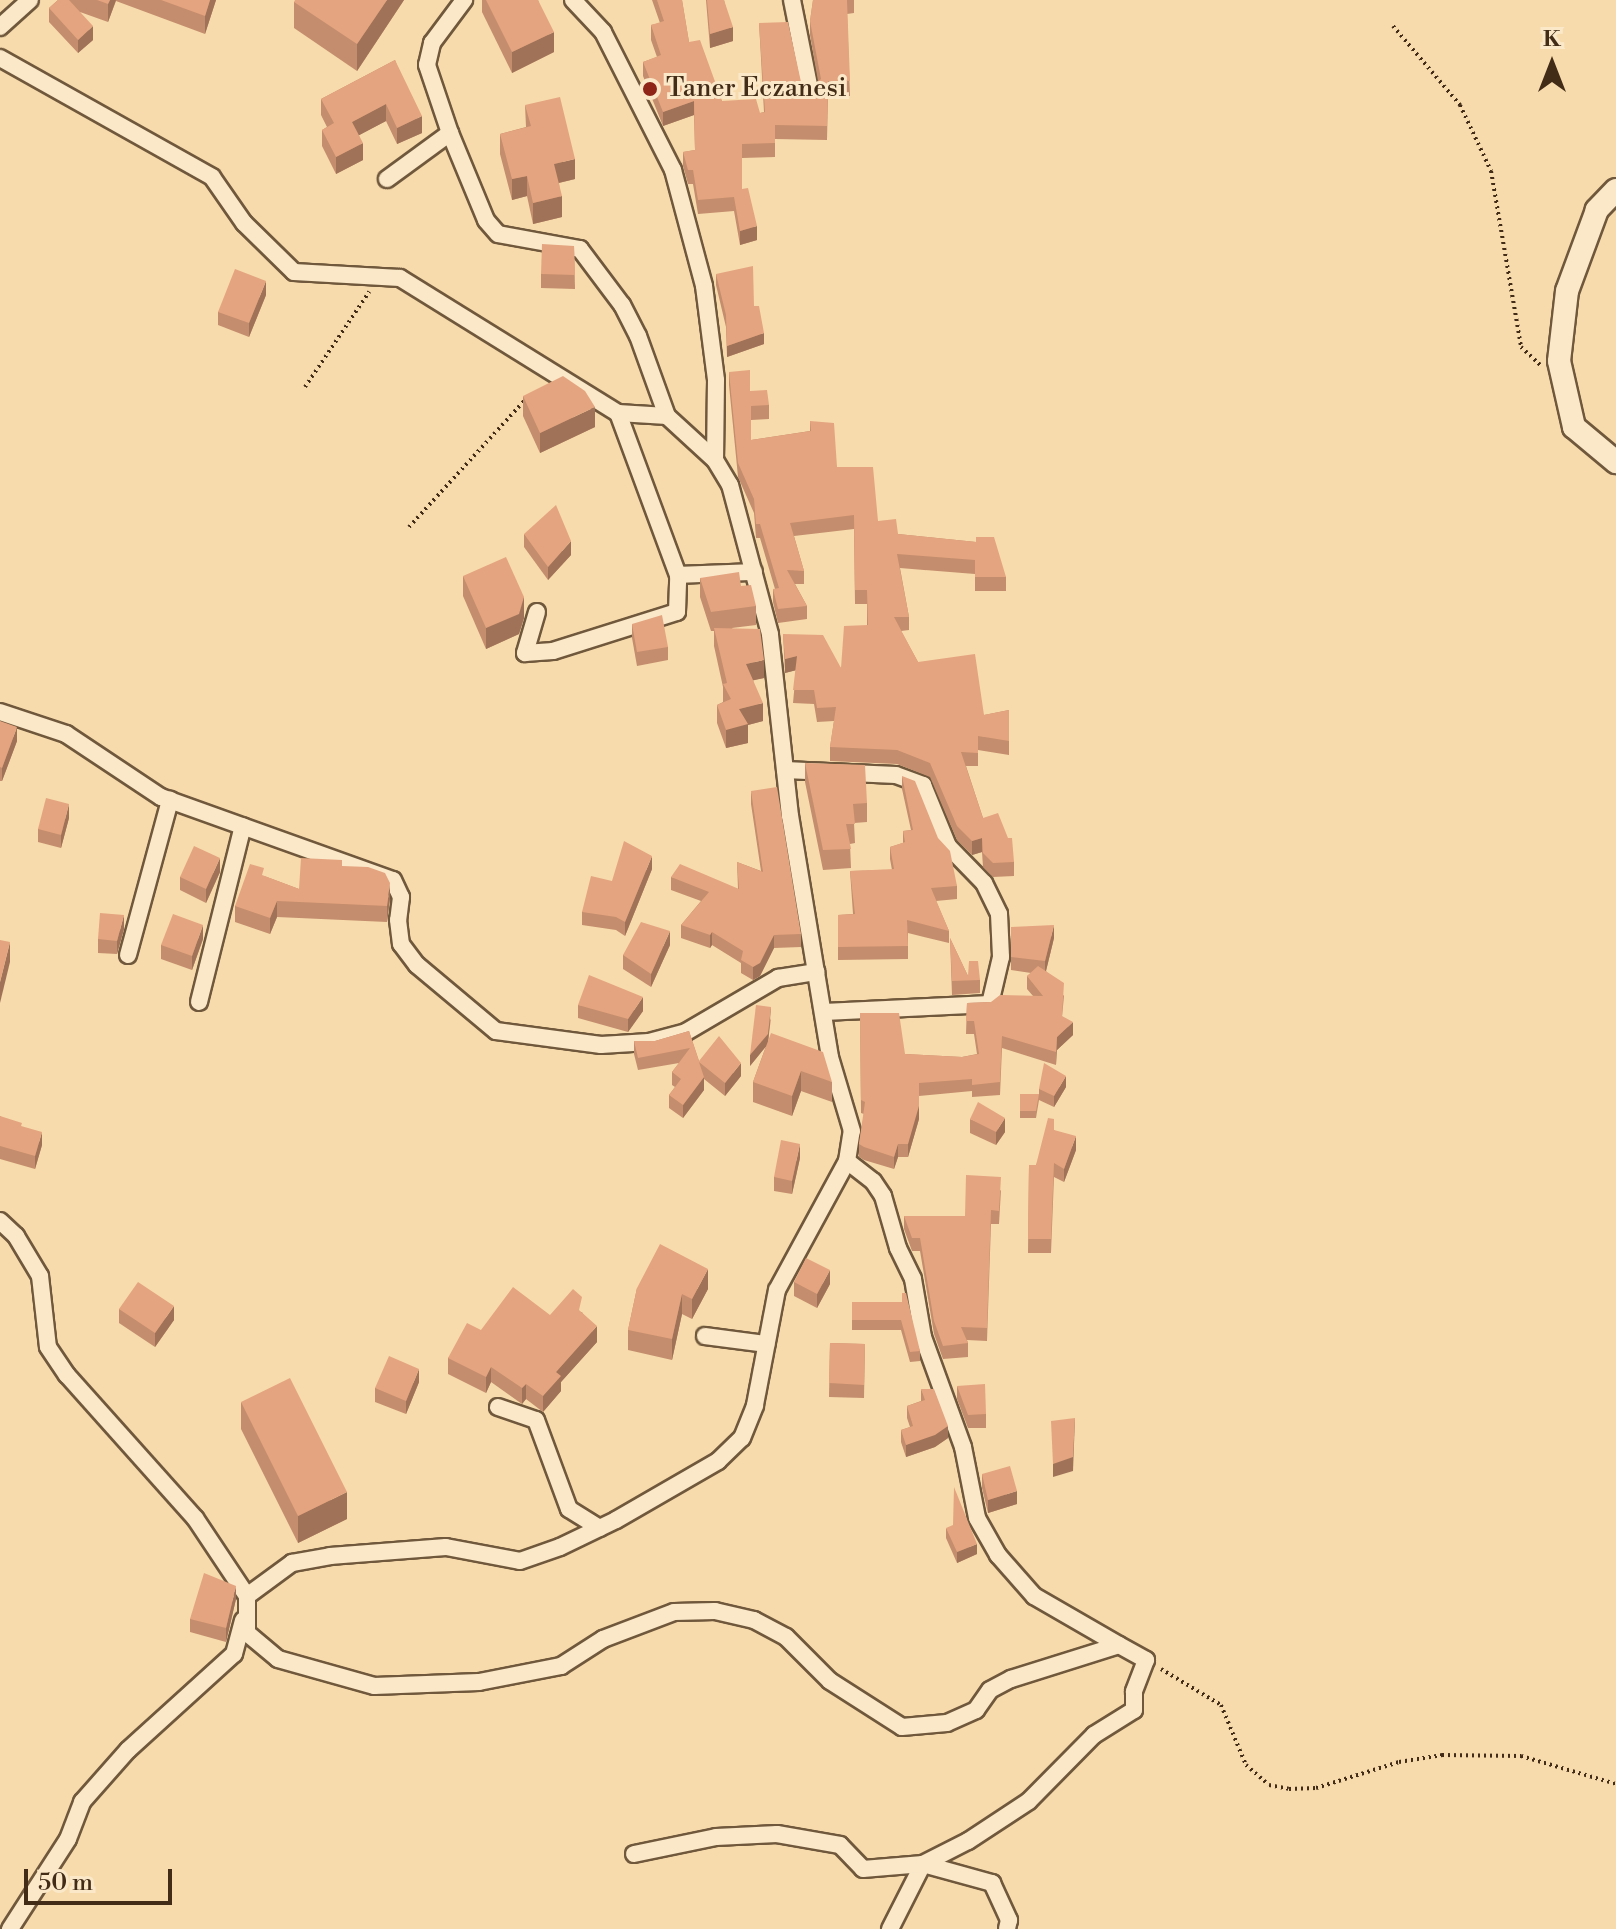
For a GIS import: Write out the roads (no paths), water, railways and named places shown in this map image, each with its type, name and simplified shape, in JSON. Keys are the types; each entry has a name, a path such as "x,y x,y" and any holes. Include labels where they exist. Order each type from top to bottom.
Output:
{"street":[{"path":"0,27 30,0"},
{"path":"10,1929 68,1839 82,1802 128,1750 234,1654 246,1603 292,1563 375,1551 446,1547 520,1561 599,1528 718,1461 742,1438 755,1405 777,1290 847,1161 852,1131 830,1057 785,770 770,634 730,485 715,460 667,416 638,336 622,305 580,249 498,234 486,220 450,133 427,65 432,43 464,0"},
{"path":"573,0 603,32 673,170 704,286 716,380 715,460"},
{"path":"792,0 810,90"},
{"path":"0,58 212,177 244,223 294,272 400,278 618,413 667,416"},
{"path":"387,179 450,133"},
{"path":"1616,190 1597,210 1567,291 1559,361 1574,427 1616,462"},
{"path":"537,612 525,653 553,651 677,612 678,575 618,413"},
{"path":"678,575 754,572"},
{"path":"0,712 66,734 170,800 393,880 401,897 398,920 401,944 417,965 496,1031 601,1045 649,1042 686,1032 778,978 817,972"},
{"path":"785,770 896,775 923,785 948,846 984,883 999,914 1001,966 990,1004 824,1012"},
{"path":"128,955 170,800"},
{"path":"199,1002 243,826"},
{"path":"847,1161 865,1173 883,1196 898,1248 913,1279 923,1337 963,1447 977,1518 991,1543 1017,1580 1034,1596 1146,1660 1134,1692 1134,1710 1094,1735 1029,1801 968,1841 923,1864 890,1929"},
{"path":"0,1221 16,1236 40,1276 48,1347 67,1375 195,1518 246,1603 247,1633 278,1659 374,1686 479,1682 561,1666 603,1639 674,1612 715,1611 754,1620 786,1637 830,1681 902,1727 947,1723 976,1710 990,1690 1011,1679 1119,1645"},
{"path":"705,1336 766,1344"},
{"path":"498,1407 536,1420 569,1509 599,1528"},
{"path":"634,1854 716,1837 777,1834 840,1845 863,1869 923,1864 992,1883 1009,1920 1007,1929"}],"place":[{"name":"Taner Eczanesi","path":"650,89"}]}
